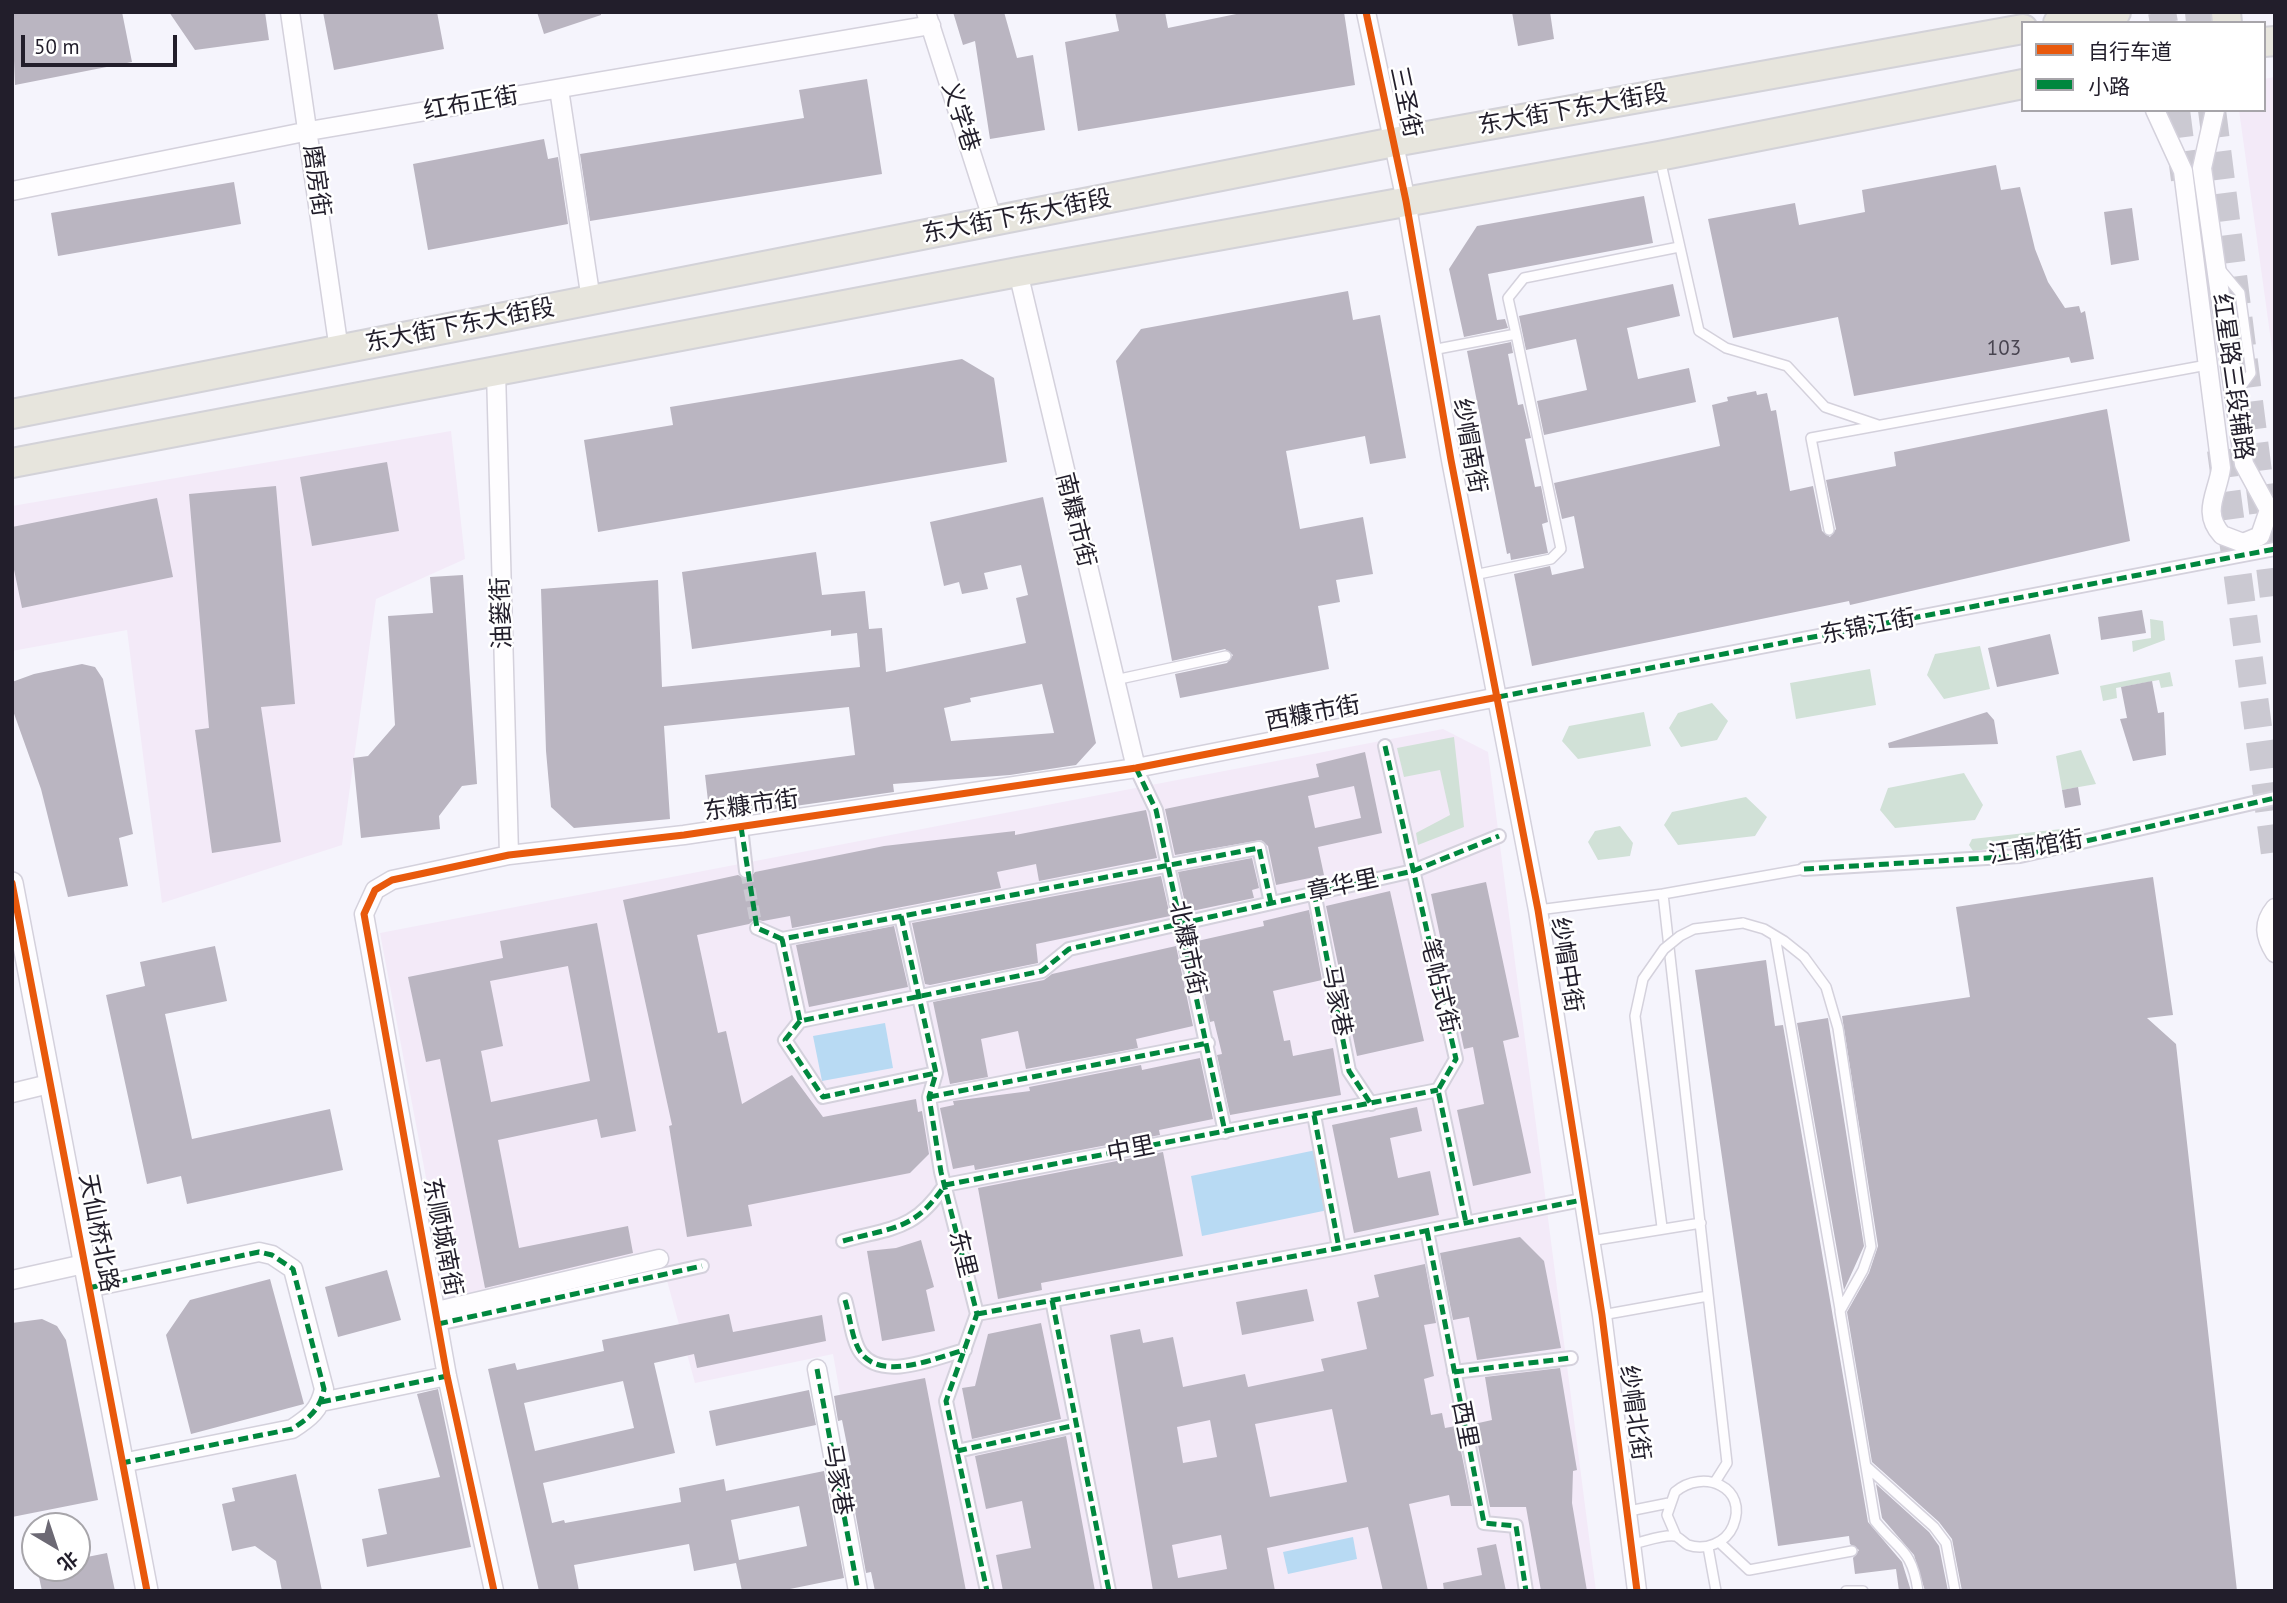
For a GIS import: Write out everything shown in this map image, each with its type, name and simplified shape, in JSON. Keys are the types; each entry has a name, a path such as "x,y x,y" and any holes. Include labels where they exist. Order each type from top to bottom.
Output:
{"main road":[{"path":"2069,21 2116,12"},
{"name":"东大街下东大街段","path":"12,414 1394,142 2021,29"},
{"name":"东大街下东大街段","path":"12,463 1018,272 1659,156 2021,84"}],"street":[{"name":"磨房街","path":"290,12 339,350"},
{"name":"三圣街","path":"1366,12 1406,201"},
{"name":"红布正街","path":"12,191 309,131 559,89 928,19"},
{"name":"义学巷","path":"928,19 993,221"},
{"path":"559,89 592,300"},
{"name":"红星路三段辅路","path":"2156,112 2183,171 2221,468 2210,503 2212,515 2221,535 2243,543 2260,536 2269,510 2266,501 2246,473 2215,264 2202,168 2215,112"},
{"name":"纱帽南街","path":"1406,201 1498,697"},
{"name":"南糠市街","path":"1018,272 1136,768"},
{"name":"油篓街","path":"496,371 509,855"},
{"name":"东锦江街","path":"1498,697 2275,549"},
{"name":"西糠市街","path":"1136,768 1498,697"},
{"name":"纱帽中街","path":"1498,697 1538,911 1588,1241"},
{"name":"笔帖式街","path":"1385,746 1455,1059 1438,1090"},
{"name":"东糠市街","path":"375,890 392,880 509,855 741,827 1136,768"},
{"name":"北糠市街","path":"1136,768 1156,810 1183,925 1225,1132"},
{"name":"江南馆街","path":"1804,869 2020,856 2269,799"},
{"path":"741,827 746,871"},
{"name":"章华里","path":"800,1021 1042,971 1069,949 1413,871 1499,836"},
{"path":"757,928 782,939 1259,848 1270,903"},
{"name":"天仙桥北路","path":"12,883 147,1591"},
{"name":"东顺城南街","path":"375,890 364,914 447,1376 494,1591"},
{"name":"马家巷","path":"1314,892 1349,1071 1371,1104"},
{"path":"2275,908 2266,925 2266,934 2275,953"},
{"name":"东里","path":"901,916 936,1073 929,1097 945,1185 976,1314"},
{"path":"782,939 800,1021 785,1040 822,1097 936,1073"},
{"path":"929,1097 1208,1043"},
{"path":"12,1093 49,1084"},
{"path":"1438,1090 1466,1223"},
{"name":"中里","path":"945,1185 1438,1090"},
{"path":"1314,1115 1339,1248"},
{"path":"843,1241 911,1222 928,1210 945,1185"},
{"path":"987,1591 946,1401 976,1314 1339,1248 1582,1200"},
{"name":"西里","path":"1427,1231 1484,1523 1516,1526 1526,1591"},
{"name":"纱帽北街","path":"1588,1241 1602,1315 1629,1511 1637,1591"},
{"path":"88,1288 259,1252 272,1255 293,1269 324,1389 321,1402 312,1416 292,1429 122,1463"},
{"path":"438,1317 659,1259"},
{"path":"12,1280 84,1264"},
{"path":"438,1317 702,1266"},
{"path":"845,1300 859,1352 872,1364 893,1368 965,1350"},
{"path":"1052,1300 1109,1591"},
{"path":"1454,1372 1571,1358"},
{"name":"马家巷","path":"817,1369 858,1591"},
{"path":"321,1402 447,1376"},
{"path":"957,1451 1076,1425"}],"lane":[{"path":"1659,156 1694,319 1699,331 1707,339 1726,348 1787,366 1825,407 1880,425"},
{"path":"1474,575 1551,559 1561,549 1508,298 1524,278 1679,247"},
{"path":"1432,350 1516,334"},
{"path":"1829,530 1811,438 2207,365"},
{"path":"1115,680 1226,656"},
{"path":"1538,911 1663,894 1804,869"},
{"path":"1663,894 1727,1463 1715,1482"},
{"path":"1662,1227 1635,1016 1643,979 1664,949 1680,936 1707,926 1743,923 1764,929 1804,957 1826,987 1838,1028 1871,1247 1863,1270 1840,1311"},
{"path":"1775,936 1875,1521 1888,1538 1904,1550 1914,1565 1918,1591"},
{"path":"1641,1052 1636,1016 1641,988 1653,964 1664,956 1670,956"},
{"path":"1588,1241 1662,1227 1701,1223"},
{"path":"1602,1315 1708,1296"},
{"path":"1866,1466 1934,1527 1946,1543 1955,1591"},
{"path":"1705,1479 1715,1482 1731,1496 1735,1516 1728,1535 1708,1547 1685,1544 1676,1536 1667,1515 1669,1503 1683,1485 1705,1479"},
{"path":"1629,1511 1669,1503"},
{"path":"1632,1544 1676,1536"},
{"path":"1719,1542 1749,1570 1852,1552"},
{"path":"1708,1547 1716,1591"},
{"path":"1846,1591 1863,1591"}],"shaded area":[{"path":"2275,77 2275,370 2239,112 2266,112 2266,79"},
{"path":"451,431 465,559 376,599 342,845 162,903 127,630 12,651 12,506"},
{"path":"2150,619 2163,621 2165,640 2133,652 2132,641 2151,638"},
{"path":"1980,646 1990,689 1944,699 1927,675 1935,654"},
{"path":"1870,669 1876,705 1796,719 1790,683"},
{"path":"2170,672 2173,686 2161,688 2159,680 2116,688 2117,698 2103,701 2100,686"},
{"path":"1712,703 1728,721 1717,740 1681,747 1669,728 1678,713"},
{"path":"1644,712 1651,746 1578,759 1562,741 1569,726"},
{"path":"1443,729 1488,752 1596,1591 875,1591 833,1354 695,1383 663,1266 452,1316 380,933"},
{"path":"1454,737 1464,827 1418,845 1416,833 1450,815 1440,770 1404,777 1397,748"},
{"path":"2081,750 2096,784 2062,790 2056,756"},
{"path":"1964,773 1983,805 1975,820 1895,828 1880,810 1888,788"},
{"path":"1746,797 1767,817 1755,836 1678,845 1664,825 1672,812"},
{"path":"1620,826 1633,843 1630,856 1598,860 1588,842 1595,831"},
{"path":"2079,827 2083,832 2081,838 1973,851 1969,845 1972,839"}],"water":[{"path":"885,1023 893,1068 822,1081 813,1036"},
{"path":"1316,1150 1328,1210 1202,1236 1191,1176"},
{"path":"1353,1537 1357,1559 1288,1574 1283,1552"}],"building":[{"path":"12,12 122,12 132,62 15,85"},
{"path":"169,12 265,12 269,40 195,50"},
{"path":"323,12 437,12 444,49 334,70"},
{"path":"537,12 601,12 601,15 544,34"},
{"path":"953,12 1004,12 1017,58 1033,55 1045,130 990,139 975,41 963,45"},
{"path":"1115,12 1165,12 1168,28 1246,12 1344,12 1355,85 1078,131 1065,42 1119,31"},
{"path":"1512,12 1550,12 1554,39 1518,46"},
{"path":"867,79 882,174 590,221 580,154 804,118 799,90"},
{"path":"544,139 548,159 558,157 568,224 428,250 413,164"},
{"path":"1996,165 2001,190 2020,187 2035,249 2048,282 2065,308 2079,306 2081,313 2085,311 2094,359 2071,363 2069,357 1854,396 1838,317 1733,338 1708,219 1795,203 1799,225 1865,212 1862,190"},
{"path":"234,182 241,224 58,256 51,213"},
{"path":"1644,196 1653,243 1488,274 1497,320 1505,319 1508,328 1464,337 1449,269 1477,226"},
{"path":"2132,208 2139,260 2111,265 2104,212"},
{"path":"1673,284 1680,316 1627,328 1638,379 1689,368 1696,402 1544,435 1537,401 1587,390 1576,339 1526,350 1519,316"},
{"path":"1348,291 1353,320 1380,315 1406,458 1370,464 1365,436 1286,451 1300,529 1363,517 1373,574 1336,580 1340,602 1318,606 1329,669 1180,698 1175,674 1227,663 1233,655 1225,649 1172,661 1116,361 1141,329"},
{"path":"1511,342 1513,353 1508,354 1518,405 1523,404 1531,438 1525,439 1535,487 1541,486 1548,522 1542,524 1548,553 1511,560 1510,553 1507,554 1467,351"},
{"path":"962,359 994,378 1007,462 598,532 584,440 673,425 670,407"},
{"path":"1756,391 1757,395 1767,393 1771,411 1776,410 1790,491 1813,486 1822,531 1830,537 1836,529 1826,480 1896,466 1894,452 2107,409 2130,541 1850,605 1849,601 1532,666 1514,574 1550,566 1552,575 1584,568 1574,516 1562,519 1554,483 1720,446 1712,405 1728,401 1727,397"},
{"path":"387,462 399,531 312,546 300,477"},
{"path":"276,486 295,704 261,707 281,842 212,853 195,730 209,728 189,494"},
{"path":"1043,497 1096,743 1076,765 1010,775 893,784 894,792 710,818 705,775 855,755 849,707 664,726 670,819 574,828 551,807 546,751 541,589 658,580 662,687 860,667 857,633 831,636 831,630 692,649 682,572 816,552 822,595 865,591 869,629 882,628 886,672 1026,643 1016,598 1028,595 1021,565 984,573 988,589 962,594 959,582 944,586 930,522","holes":["1042,684 1054,733 951,741 944,708 971,702 970,698"]},
{"path":"157,498 173,577 22,608 12,560 12,527"},
{"path":"463,575 477,784 462,786 439,816 440,829 361,838 353,758 368,756 395,725 388,616 433,613 430,577"},
{"path":"2142,610 2146,633 2101,640 2098,617"},
{"path":"2050,634 2059,674 1997,687 1988,648"},
{"path":"82,664 95,667 103,679 133,834 119,838 128,886 68,897 41,789 12,708 12,682 34,674"},
{"path":"2152,681 2158,713 2164,712 2166,755 2133,761 2120,719 2127,718 2121,687"},
{"path":"1987,712 1994,720 1998,744 1889,748 1888,743"},
{"path":"1365,752 1382,833 1318,847 1324,875 1276,885 1268,846 1261,840 1175,855 1165,809 1319,777 1316,764","holes":["1354,786 1361,818 1315,828 1308,796"]},
{"path":"2078,787 2081,805 2065,808 2062,790"},
{"path":"1146,810 1157,858 1039,881 1036,864 997,872 1001,888 792,928 790,916 763,921 755,919 749,924 697,935 718,1033 726,1031 742,1104 792,1075 823,1117 916,1099 918,1112 922,1111 929,1154 910,1173 748,1205 752,1226 687,1237 669,1126 672,1125 623,900 738,875 748,880 755,872 884,846 1015,831 1015,835"},
{"path":"1252,858 1259,888 1252,890 1254,898 1187,912 1178,872"},
{"path":"1161,876 1170,916 1036,944 1038,963 925,984 912,923"},
{"path":"2153,877 2173,1015 2147,1018 2176,1044 2237,1591 1962,1591 1952,1539 1939,1522 1872,1462 1847,1312 1869,1273 1878,1246 1842,1016 1970,997 1956,907"},
{"path":"1486,882 1519,1037 1503,1041 1531,1173 1473,1186 1457,1110 1484,1104 1473,1047 1464,1049 1431,894"},
{"path":"1390,891 1424,1041 1357,1056 1326,906"},
{"path":"1309,910 1322,980 1273,991 1284,1041 1290,1040 1293,1056 1333,1048 1341,1095 1230,1115 1217,1055 1222,1054 1214,1021 1210,1022 1193,942 1264,926 1263,921"},
{"path":"597,923 636,1131 601,1138 597,1119 498,1140 519,1248 628,1226 633,1253 485,1288 440,1059 426,1062 408,977 503,958 500,941","holes":["568,966 590,1081 491,1102 481,1051 503,1046 490,981"]},
{"path":"894,926 908,987 809,1007 796,945"},
{"path":"215,946 227,1001 165,1014 192,1139 330,1109 343,1170 187,1204 181,1176 147,1184 106,995 145,986 140,962"},
{"path":"1176,946 1193,1026 1136,1039 1138,1048 1026,1069 1018,1031 981,1039 988,1077 950,1084 933,1002 1044,980 1052,974"},
{"path":"1766,960 1775,1026 1783,1025 1868,1522 1902,1562 1911,1591 1899,1591 1896,1569 1855,1574 1853,1558 1859,1550 1850,1544 1849,1536 1778,1546 1695,970"},
{"path":"1828,1018 1864,1246 1844,1290 1797,1023"},
{"path":"1200,1058 1213,1119 1159,1130 1160,1135 975,1170 974,1165 953,1169 940,1108 954,1105 953,1101 1030,1091 1029,1087 1141,1065 1142,1070"},
{"path":"1417,1107 1422,1131 1390,1138 1398,1178 1430,1171 1439,1215 1354,1233 1332,1125"},
{"path":"1163,1152 1183,1256 1041,1283 1042,1290 998,1299 978,1188"},
{"path":"1520,1237 1544,1261 1561,1348 1477,1360 1469,1317 1453,1320 1440,1253"},
{"path":"921,1240 934,1287 926,1290 935,1331 882,1341 867,1251 896,1248"},
{"path":"1425,1264 1436,1323 1424,1325 1434,1376 1424,1379 1431,1415 1442,1413 1445,1428 1456,1426 1472,1506 1451,1506 1449,1495 1409,1504 1428,1591 1383,1591 1368,1527 1267,1548 1275,1591 1153,1591 1110,1335 1140,1329 1143,1343 1173,1337 1183,1387 1245,1374 1248,1387 1324,1371 1321,1359 1367,1349 1357,1302 1379,1297 1374,1275","holes":["1332,1409 1347,1482 1270,1497 1255,1424","1210,1420 1217,1457 1183,1463 1177,1427","1221,1535 1227,1569 1178,1578 1172,1545"]},
{"path":"387,1270 401,1320 338,1337 325,1287"},
{"path":"270,1279 304,1404 191,1434 166,1335 190,1300"},
{"path":"1307,1289 1314,1321 1242,1335 1236,1302"},
{"path":"729,1314 733,1332 822,1315 826,1341 697,1368 694,1354 654,1363 675,1453 543,1483 552,1523 564,1520 565,1523 681,1502 679,1488 724,1479 726,1491 824,1471 844,1578 780,1591 742,1591 736,1563 694,1571 689,1544 574,1565 579,1591 539,1591 488,1369 515,1363 517,1370 604,1351 602,1340","holes":["623,1381 634,1428 535,1451 524,1403","799,1506 807,1546 739,1560 731,1520"]},
{"path":"42,1319 57,1326 66,1340 98,1500 37,1512 21,1512 21,1515 12,1517 12,1323"},
{"path":"1041,1323 1061,1419 972,1439 962,1388 975,1386 988,1334"},
{"path":"1560,1368 1577,1470 1573,1471 1572,1503 1587,1591 1541,1591 1526,1507 1490,1507 1474,1424 1492,1420 1485,1377"},
{"path":"925,1378 966,1591 875,1591 871,1572 866,1573 847,1466 851,1465 834,1396"},
{"path":"438,1389 471,1547 367,1567 362,1539 387,1534 378,1489 440,1477 417,1394"},
{"path":"809,1390 816,1425 716,1446 709,1411"},
{"path":"1066,1436 1095,1591 1003,1591 996,1555 1031,1548 1022,1501 986,1509 975,1456"},
{"path":"296,1474 322,1591 282,1591 276,1561 255,1546 232,1551 222,1504 235,1501 232,1488"},
{"path":"1876,1484 1929,1532 1939,1546 1948,1591 1925,1591 1914,1555 1882,1518"},
{"path":"1496,1544 1506,1591 1444,1591 1443,1583 1482,1575 1477,1548"},
{"path":"107,1553 115,1591 42,1591 40,1582 91,1582 91,1556"}],"tunnel":[{"path":"2162,12 2164,21"},
{"path":"2199,12 2200,21"},
{"path":"2176,112 2185,180"},
{"path":"2212,112 2275,606"},
{"path":"2221,450 2275,854"},
{"path":"746,871 757,928"}],"marked path":[{"path":"1498,697 2275,549"},
{"path":"1385,746 1456,1059 1438,1090 1466,1223"},
{"path":"1136,768 1156,810 1225,1132"},
{"path":"1804,869 2020,856 2275,798"},
{"path":"741,827 757,928 782,939"},
{"path":"1271,903 1259,848 782,939 800,1021 1042,971 1069,949 1413,871 1499,836"},
{"path":"1314,892 1349,1071 1371,1104"},
{"path":"901,916 936,1073 929,1097 941,1172 977,1314 946,1401 987,1591"},
{"path":"800,1021 785,1040 823,1097 936,1073"},
{"path":"929,1097 1208,1043"},
{"path":"843,1241 889,1229 912,1219 934,1200 945,1185 1438,1090"},
{"path":"1314,1115 1339,1248"},
{"path":"977,1314 1339,1248 1582,1200"},
{"path":"1427,1231 1484,1523 1516,1526 1526,1591"},
{"path":"88,1288 259,1252 272,1255 293,1269 324,1389 320,1403 313,1413 292,1429 122,1463"},
{"path":"438,1324 702,1266"},
{"path":"845,1300 855,1342 861,1353 871,1361 896,1367 926,1362 965,1350"},
{"path":"1052,1300 1109,1591"},
{"path":"1454,1372 1571,1358"},
{"path":"817,1369 858,1591"},
{"path":"321,1402 447,1376"},
{"path":"957,1451 1076,1425"}],"cycle path":[{"path":"1366,12 1406,201 1451,460 1538,910 1602,1315 1637,1591"},
{"path":"494,1591 447,1376 364,914 375,890 392,880 509,855 684,835 1136,768 1498,697"},
{"path":"12,883 147,1591"}]}
